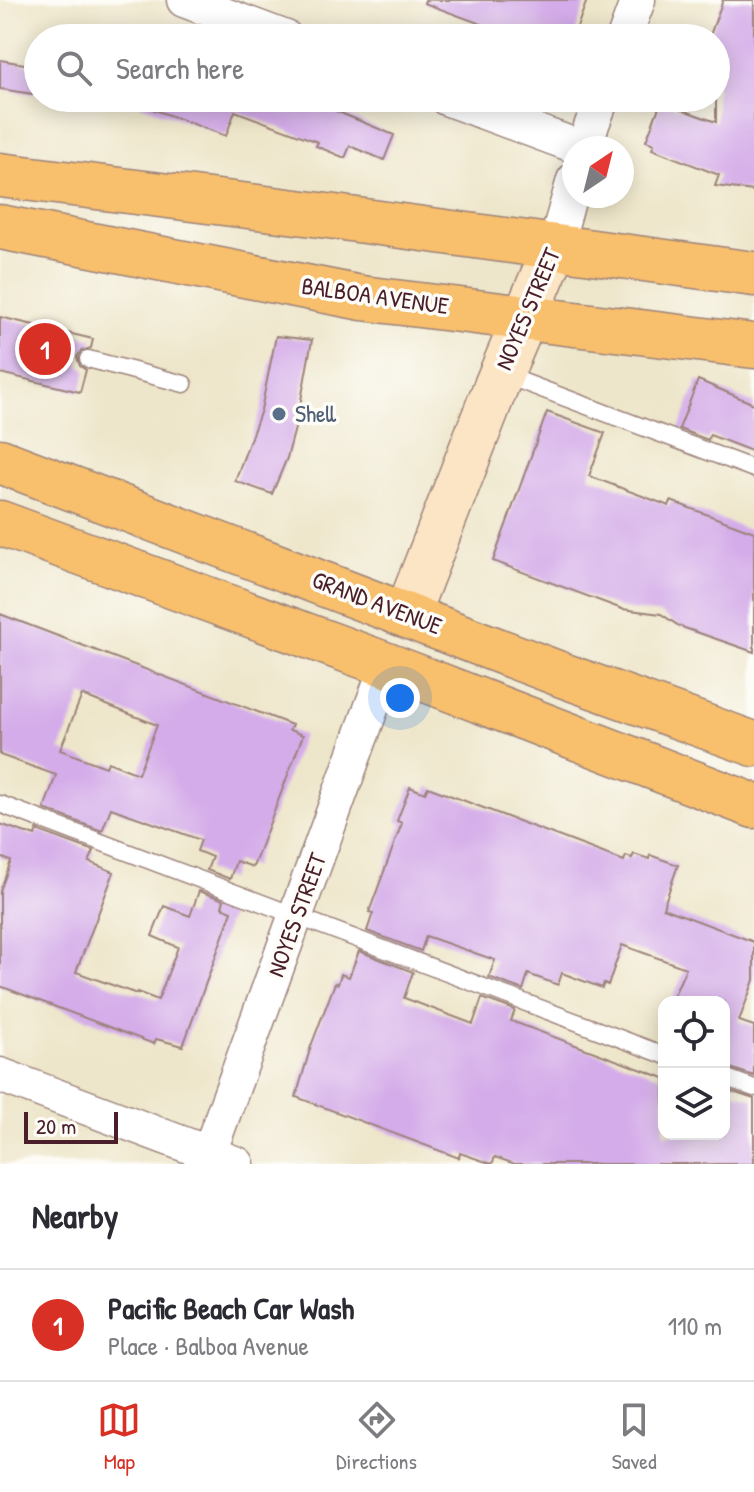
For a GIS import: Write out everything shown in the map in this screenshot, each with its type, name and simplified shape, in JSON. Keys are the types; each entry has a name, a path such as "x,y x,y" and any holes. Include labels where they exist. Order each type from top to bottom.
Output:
{"main road":[{"path":"10,181 754,274"},
{"name":"BALBOA AVENUE","path":"0,227 362,298 754,346"},
{"name":"GRAND AVENUE","path":"0,461 565,676 754,744"},
{"path":"0,523 387,665 754,806"},
{"path":"226,607 256,602 348,629 384,630 407,614"},
{"path":"387,665 397,657 411,654 483,668 540,687 565,676"}],"street":[{"path":"184,0 248,24"},
{"path":"629,24 638,0"},
{"path":"484,112 562,141"},
{"path":"587,136 596,112"},
{"name":"NOYES STREET","path":"407,614 501,374 555,247 566,208"},
{"name":"NOYES STREET","path":"217,1161 296,917 387,665"},
{"path":"0,1075 217,1161"}],"lane":[{"path":"88,359 184,384"},
{"path":"501,374 754,469"},
{"path":"0,804 658,1053"},
{"path":"730,1079 754,1088"}],"building":[{"path":"425,0 587,0 578,24 481,24 424,3"},
{"path":"723,0 754,0 754,191 715,186 719,175 652,149 654,144 646,141 657,112 688,112 716,122 716,112 730,112 730,24 714,24"},
{"path":"0,60 24,64 24,93 0,89"},
{"path":"160,112 235,112 226,136"},
{"path":"238,112 338,112 394,135 384,160 350,146 345,158 316,146 318,142"},
{"path":"0,317 93,339 91,348 81,351 77,357 80,366 86,370 80,392 0,373"},
{"name":"Shell","path":"276,336 312,340 298,417 287,458 272,494 235,481 261,410"},
{"path":"698,380 754,404 754,452 710,435 708,440 679,429"},
{"path":"547,412 605,433 589,476 669,506 671,501 754,532 754,652 679,626 661,614 622,609 493,561"},
{"path":"0,614 292,725 289,730 303,735 253,867 236,861 230,879 207,870 212,857 197,851 201,840 111,808 102,831 44,809 56,775 0,755","holes":["82,695 157,725 138,774 108,762 106,767 60,750"]},
{"path":"410,787 425,793 428,787 624,861 626,856 632,858 634,854 649,859 650,855 678,865 663,908 754,942 754,980 739,1021 754,1026 754,1076 730,1068 730,996 674,996 686,968 622,945 608,985 604,983 602,988 562,973 558,985 528,974 523,990 489,977 495,960 426,936 421,951 367,931 373,913 369,912 402,823 397,821"},
{"path":"0,824 35,836 37,830 94,851 89,862 114,872 76,972 137,994 158,1000 178,947 152,936 164,906 190,916 199,891 224,900 222,907 232,911 183,1046 156,1039 154,1044 0,986 0,891 11,861 0,857"},
{"path":"359,951 413,972 404,998 473,1024 482,998 515,1010 511,1021 658,1076 658,1140 730,1140 730,1091 754,1099 754,1164 515,1164 495,1157 492,1164 460,1153 459,1158 296,1097 335,983 338,984 341,974 349,977"}],"place":[{"name":"Pacific Beach Car Wash","path":"45,349"},
{"name":"Shell","path":"279,414"}]}
